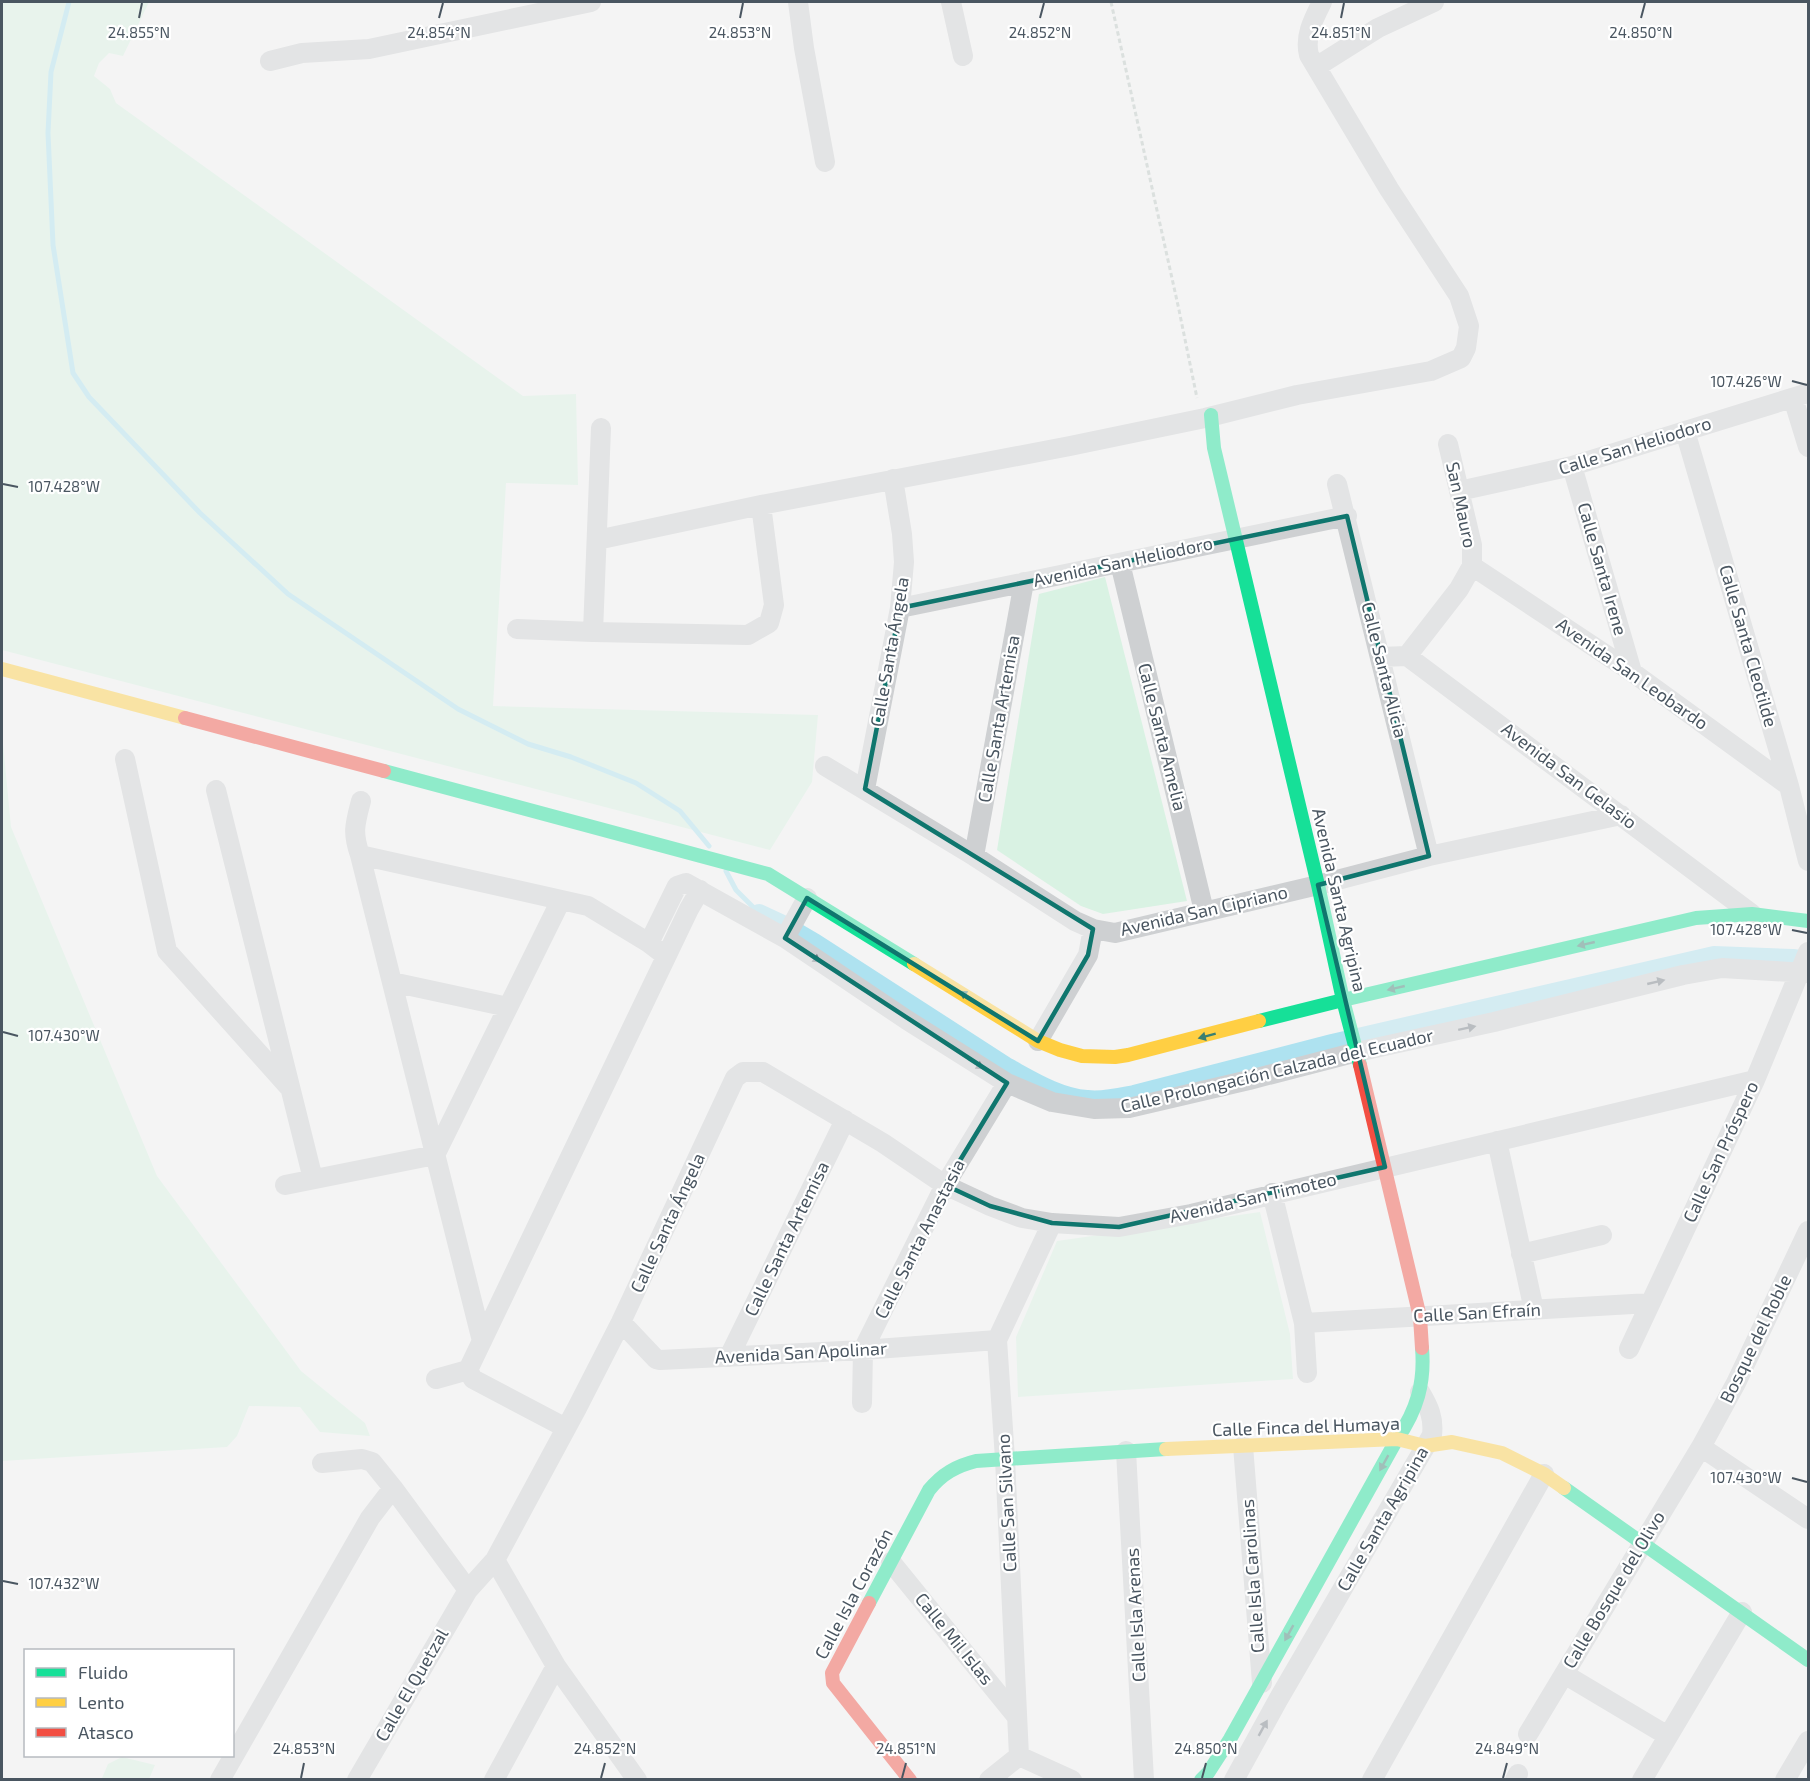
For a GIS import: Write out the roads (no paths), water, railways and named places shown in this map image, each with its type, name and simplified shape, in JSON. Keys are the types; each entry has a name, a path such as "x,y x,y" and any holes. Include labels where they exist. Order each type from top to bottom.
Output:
{"street":[{"path":"270,61 302,54 369,49 591,2"},
{"path":"798,2 825,162"},
{"path":"951,2 963,56"},
{"path":"597,540 893,478 1070,446 1208,417 1297,395 1431,371 1461,358 1466,348 1469,326 1459,296 1389,189 1309,55 1306,46 1309,32 1322,2"},
{"path":"1316,67 1378,28 1434,2"},
{"path":"1801,395 1809,447"},
{"name":"Calle San Heliodoro","path":"1459,491 1572,466 1801,395"},
{"name":"Avenida Santa Agripina","path":"1208,417 1343,1000 1420,1317 1424,1368 1420,1392"},
{"path":"593,632 601,428"},
{"name":"Calle Santa Cleotilde","path":"1685,432 1809,861"},
{"name":"San Mauro","path":"1448,444 1472,545 1472,566"},
{"name":"Calle Santa Irene","path":"1572,466 1632,672"},
{"name":"Calle Santa Ángela","path":"865,789 900,608 904,562 893,478"},
{"name":"Calle Santa Alicia","path":"1337,484 1347,516 1429,856"},
{"path":"517,629 748,635 770,623 774,605 761,505"},
{"name":"Avenida San Heliodoro","path":"900,608 1347,516"},
{"name":"Calle Santa Amelia","path":"1120,563 1204,911"},
{"path":"1380,657 1407,656 1459,589 1472,566"},
{"name":"Avenida San Leobardo","path":"1472,566 1632,672 1789,786"},
{"name":"Calle Santa Artemisa","path":"974,856 1024,582"},
{"name":"Avenida San Gelasio","path":"1407,656 1752,914"},
{"path":"2,669 768,874 1038,1041 1082,1057 1106,1058 1128,1055 1343,1000 1696,918 1752,914 1809,921"},
{"path":"125,759 167,951 290,1089"},
{"name":"Avenida San Cipriano","path":"825,766 974,856 1075,921 1105,932 1127,931 1429,856 1621,815"},
{"path":"216,790 313,1179"},
{"path":"361,801 354,839 360,855 482,1341"},
{"path":"360,855 588,906 666,956"},
{"path":"436,1379 468,1370 688,909 700,890 686,883 677,886 649,943"},
{"name":"Calle Prolongación Calzada del Ecuador","path":"700,890 785,938 907,1020 1007,1083 1029,1094 1070,1106 1095,1109 1129,1108 1249,1080 1356,1047 1494,1022 1712,970 1805,965"},
{"path":"785,938 807,898"},
{"path":"435,1155 561,900"},
{"path":"1038,1041 1088,956 1093,929"},
{"name":"Calle San Próspero","path":"1629,1349 1755,1080 1805,965"},
{"path":"392,982 508,1007"},
{"name":"Calle Santa Ángela","path":"495,1560 621,1322 735,1078 743,1072 751,1071 763,1072 778,1080"},
{"name":"Avenida San Timoteo","path":"778,1080 883,1143 945,1185 990,1206 1022,1218 1052,1223 1119,1227 1191,1214 1755,1080"},
{"name":"Calle Santa Anastasia","path":"862,1403 863,1350 945,1185 1007,1083"},
{"name":"Calle Santa Artemisa","path":"729,1357 845,1120"},
{"path":"1497,1141 1533,1310"},
{"path":"285,1185 435,1155"},
{"path":"1272,1193 1304,1323 1307,1373"},
{"name":"Calle San Silvano","path":"1019,1756 997,1340 1052,1223"},
{"name":"Bosque del Roble","path":"1701,1447 1736,1383 1809,1231"},
{"path":"1521,1254 1602,1235"},
{"name":"Calle San Efraín","path":"1304,1323 1650,1303"},
{"name":"Avenida San Apolinar","path":"621,1322 656,1359 660,1360 863,1350 997,1340"},
{"path":"468,1370 473,1379 566,1428"},
{"name":"Calle Santa Agripina","path":"1234,1779 1432,1435 1434,1423 1430,1408 1420,1392"},
{"name":"Calle Santa Agripina","path":"1201,1779 1208,1773 1224,1748 1262,1683 1397,1439 1409,1422 1420,1392"},
{"path":"1434,1423 1452,1442"},
{"name":"Calle Finca del Humaya","path":"1005,1459 1126,1451 1397,1439 1425,1446 1452,1442 1502,1453 1544,1474 1809,1660"},
{"name":"Calle Isla Carolinas","path":"1243,1446 1262,1683"},
{"path":"1701,1447 1809,1519"},
{"name":"Calle Bosque del Olivo","path":"1528,1734 1701,1447"},
{"name":"Calle Isla Arenas","path":"1126,1451 1144,1779"},
{"path":"321,1463 362,1459 372,1462 468,1590"},
{"name":"Calle Isla Corazón","path":"910,1779 833,1683 831,1673 929,1490 942,1475 963,1464 1005,1459"},
{"path":"1372,1779 1544,1474"},
{"path":"234,1755 370,1518 393,1488"},
{"path":"495,1560 555,1666 637,1779"},
{"name":"Calle El Quetzal","path":"357,1779 468,1590 495,1560"},
{"name":"Calle Mil Islas","path":"891,1562 1017,1717"},
{"path":"1642,1779 1742,1612"},
{"path":"494,1779 555,1666"},
{"path":"1564,1674 1668,1736"},
{"path":"1262,1683 1278,1700"},
{"path":"1785,1779 1809,1741"},
{"path":"988,1779 1019,1756 1072,1779"},
{"path":"220,1779 233,1757"}],"waterway":[{"path":"69,2 51,72 48,133 53,245 73,373 89,397 200,513 288,594 458,709 528,744 571,757 636,783 680,811 709,846"},
{"path":"726,871 736,890 759,913"},
{"path":"759,913 816,943 1008,1067 1066,1095 1093,1099 1134,1094 1332,1043 1714,955 1808,960"}]}
